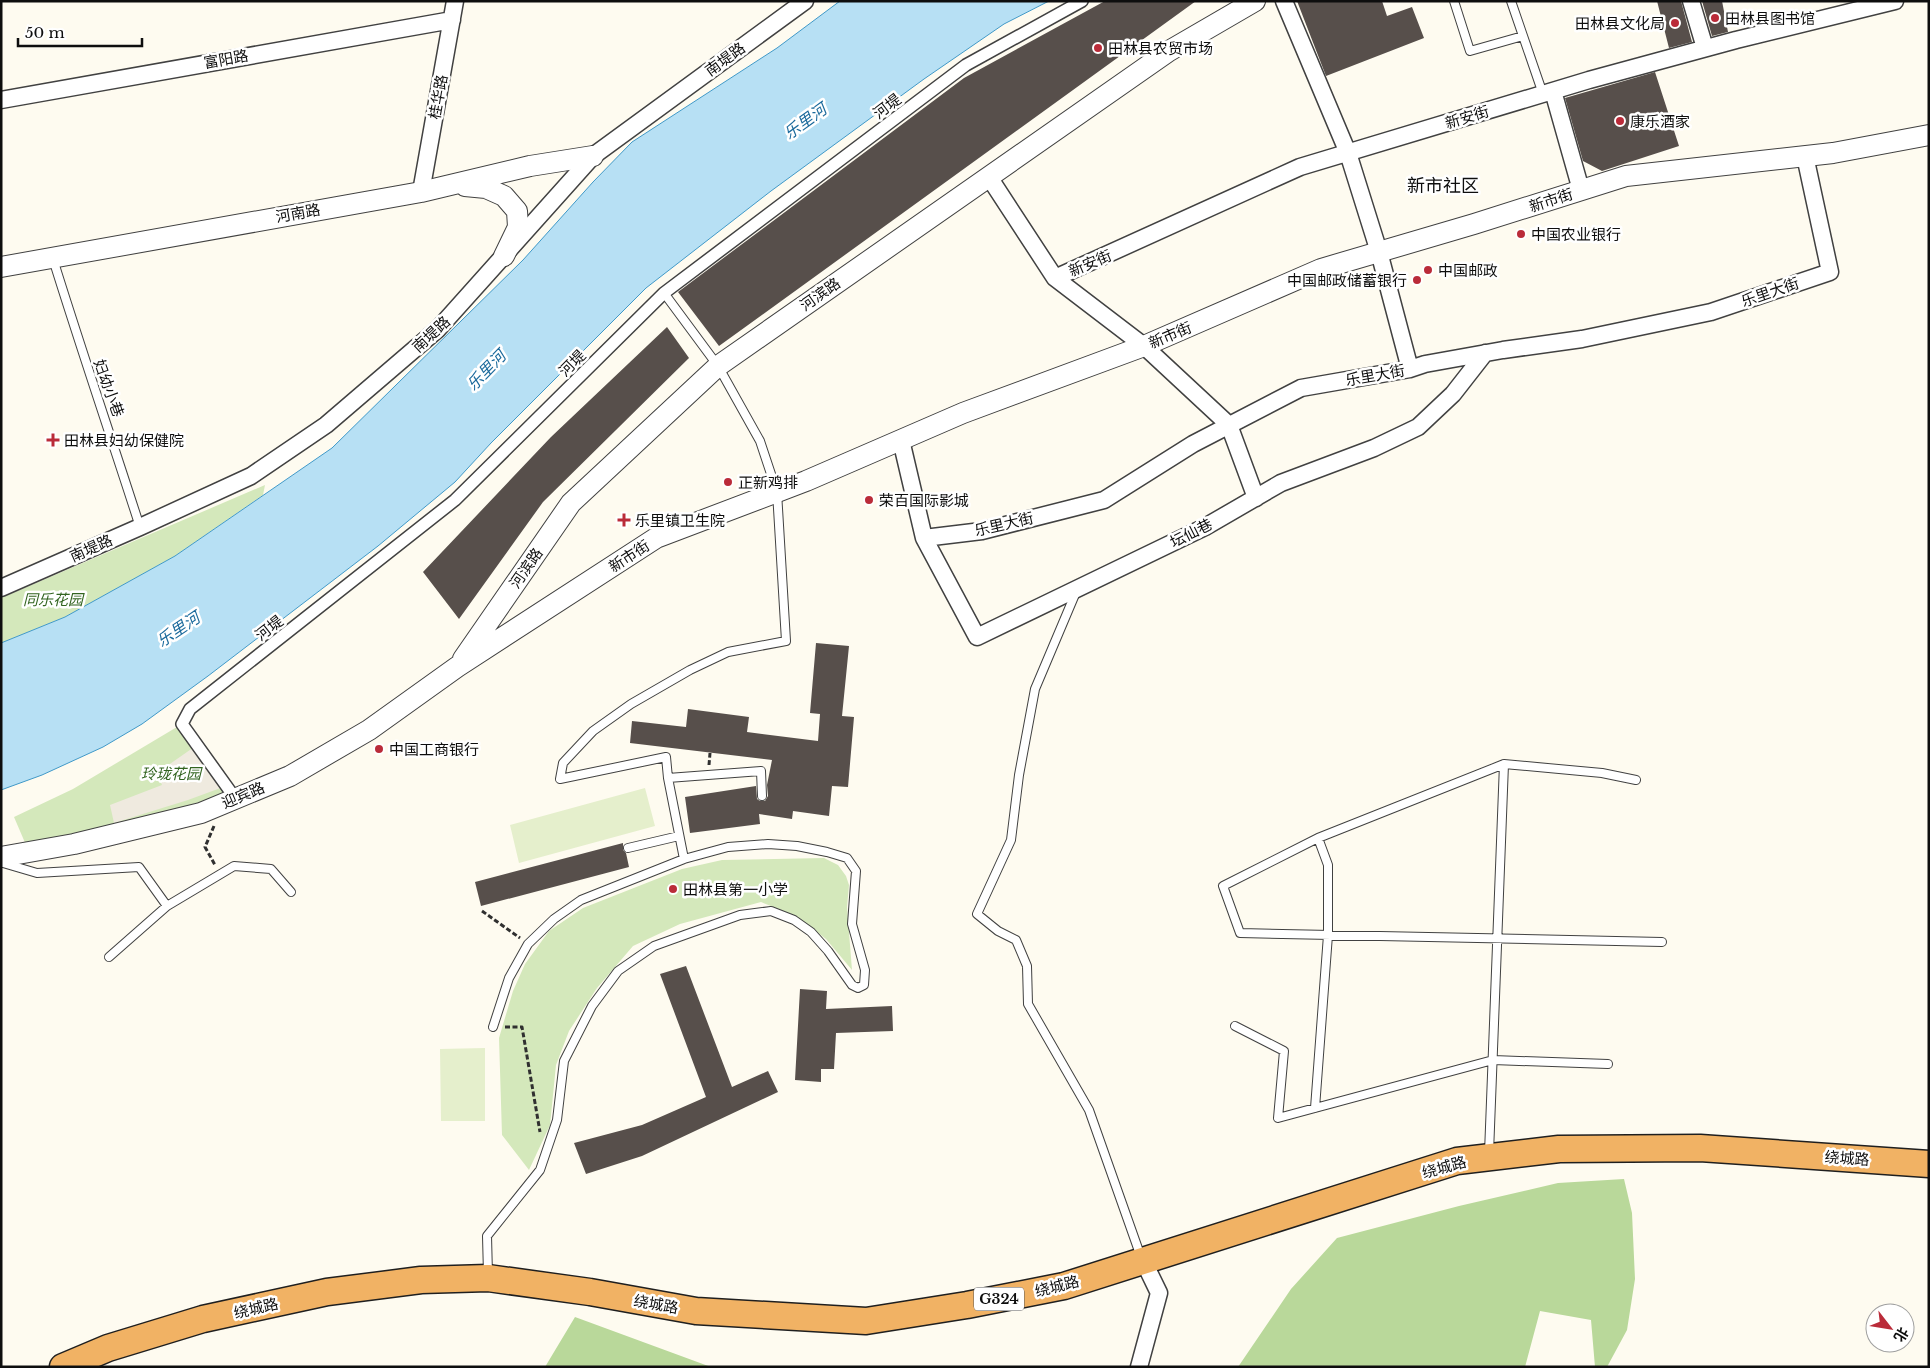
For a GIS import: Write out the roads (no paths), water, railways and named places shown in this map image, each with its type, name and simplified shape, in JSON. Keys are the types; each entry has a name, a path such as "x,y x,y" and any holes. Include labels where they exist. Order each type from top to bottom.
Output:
{"highway":[{"name":"绕城路","path":"63,1367 108,1348 203,1320 327,1292 421,1280 488,1278 590,1292 696,1311 866,1321 967,1305 1064,1286 1457,1161 1559,1149 1700,1148 1929,1164"}],"street":[{"name":"桂华路","path":"420,192 455,1"},
{"name":"南堤路","path":"1,588 251,476 326,425 438,329 593,156 805,1"},
{"name":"河堤","path":"230,801 182,724 190,709 455,500 664,293 966,65 1082,1"},
{"name":"河滨路","path":"457,667 571,503 718,366 1169,51 1255,1"},
{"path":"1284,1 1348,153 1379,252 1410,369"},
{"path":"1691,1 1705,48"},
{"name":"新安街","path":"1054,278 1300,167 1705,48 1895,1"},
{"name":"富阳路","path":"1,100 452,20"},
{"path":"1548,93 1581,190"},
{"name":"新市街","path":"457,667 656,538 777,492 963,413 1144,346 1321,269 1626,176 1833,153 1929,135"},
{"name":"河南路","path":"1,267 420,192 530,166 593,156"},
{"name":"乐里大街","path":"924,538 982,531 1104,500 1193,444 1301,388 1410,369 1425,364 1485,353 1582,339 1711,312 1830,272 1805,156"},
{"path":"988,177 1054,278 1144,346 1229,425 1256,498"},
{"path":"450,185 486,188 504,196 517,211 518,227 504,256"},
{"name":"坛仙巷","path":"924,538 977,637 1205,527 1281,483 1374,448 1418,427 1453,394 1485,353"},
{"path":"901,440 924,538"},
{"path":"497,610 491,631 493,634 501,636 512,632"},
{"name":"迎宾路","path":"1,857 74,844 201,812 290,776 369,730 457,667"},
{"path":"1139,1367 1159,1293 1143,1260"}],"lane":[{"path":"1454,1 1470,51 1523,36"},
{"path":"1511,1 1523,36 1548,93"},
{"name":"妇幼小巷","path":"52,257 83,358 100,402 140,527"},
{"path":"664,293 718,366 760,441 777,492 786,641 728,652 690,670 631,704 593,731 563,763 560,779 666,757 668,778 684,859"},
{"path":"1078,588 1035,689 1019,775 1011,840 977,914 998,931 1016,940 1027,966 1028,1004 1089,1110 1143,1260"},
{"path":"1489,1158 1504,764"},
{"path":"1636,780 1602,773 1504,764 1318,838 1223,886 1240,933 1662,942"},
{"path":"668,778 761,771 762,796"},
{"path":"628,848 679,836"},
{"path":"1315,1108 1328,935 1328,865 1318,838"},
{"path":"488,1278 487,1236 540,1170 557,1120 564,1061 592,1006 618,971 654,946 740,915 771,911 794,920 811,932 828,951 852,985 858,988 864,985 866,970 852,924 856,871 847,858 805,847 768,844 728,847 684,859 581,900 554,919 528,944 509,978 493,1027"},
{"path":"1,862 37,873 138,867 167,906"},
{"path":"109,957 167,906 234,866 271,869 291,892"},
{"path":"1235,1026 1284,1051 1278,1118 1493,1060 1608,1064"}],"water":[{"name":"乐里河","path":"840,1 1049,1 1004,24 924,79 771,191 646,288 491,443 455,482 378,546 208,676 142,724 103,747 42,775 1,790 1,643 65,617 175,556 332,448 523,260 593,182 632,142 777,48"}],"place":[{"name":"田林县图书馆","path":"1715,18"},
{"name":"田林县文化局","path":"1675,23"},
{"name":"田林县农贸市场","path":"1098,48"},
{"name":"康乐酒家","path":"1620,121"},
{"name":"中国农业银行","path":"1521,234"},
{"name":"中国邮政","path":"1428,270"},
{"name":"中国邮政储蓄银行","path":"1417,280"},
{"name":"田林县妇幼保健院","path":"53,440"},
{"name":"正新鸡排","path":"728,482"},
{"name":"荣百国际影城","path":"869,500"},
{"name":"乐里镇卫生院","path":"624,520"},
{"name":"中国工商银行","path":"379,749"},
{"name":"田林县第一小学","path":"673,889"}],"district":[{"name":"新市社区","path":"1443,186"}],"park label":[{"name":"同乐花园","path":"53,599"},
{"name":"玲珑花园","path":"171,773"}]}
